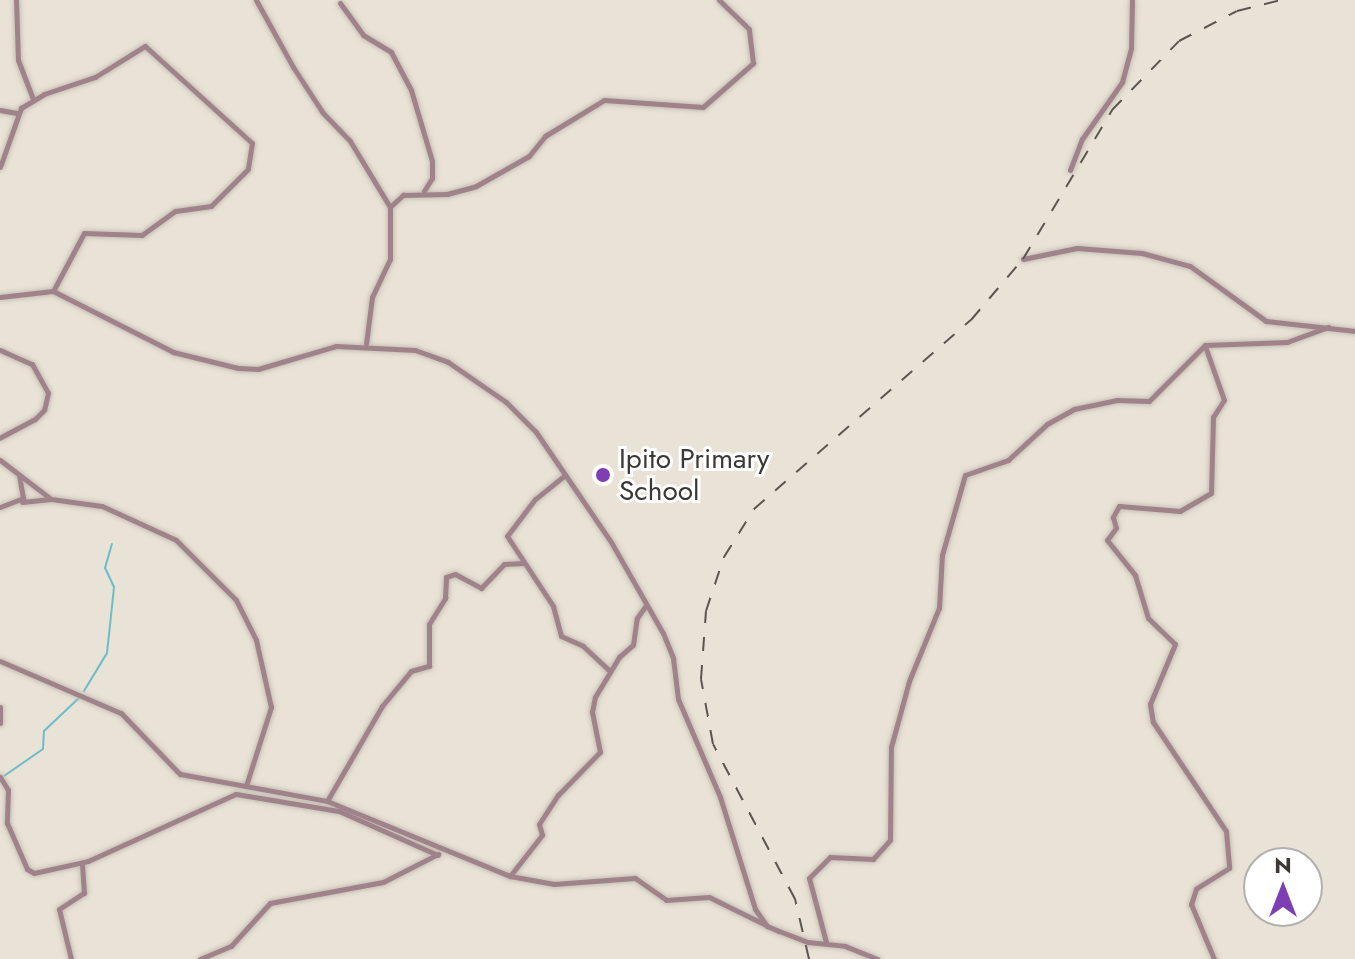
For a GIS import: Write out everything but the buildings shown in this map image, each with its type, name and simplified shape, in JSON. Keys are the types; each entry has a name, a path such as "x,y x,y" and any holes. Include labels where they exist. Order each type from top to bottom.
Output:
{"street":[{"path":"16,0 18,60 33,99"},
{"path":"256,0 293,67 323,113 350,141 390,207 390,259 372,297 366,344"},
{"path":"390,207 403,195 423,192 447,194 476,186 529,156 545,136 604,100 703,107 753,63 749,29 719,0"},
{"path":"1070,170 1082,139 1122,82 1131,48 1132,0"},
{"path":"340,3 363,35 391,52 411,90 432,161 432,178 423,192"},
{"path":"0,167 17,113 33,99 95,77 145,46 247,135 253,150 238,184 211,206 175,211 142,235 84,233 53,291"},
{"path":"0,110 17,113"},
{"path":"1023,259 1077,248 1178,261 1207,276 1253,316 1281,324 1355,331"},
{"path":"0,297 53,291 173,352 238,368 258,369 336,346 366,344 415,350 448,362 506,402 536,432 611,542 673,658 678,699 720,797 755,909 767,926"},
{"path":"826,942 809,878 830,857 873,859 890,840 891,747 909,681 939,608 942,555 962,479 1008,460 1047,424 1074,409 1117,400 1149,401 1205,345 1287,342 1328,327"},
{"path":"1205,345 1224,400 1213,417 1211,493 1180,511 1119,506 1113,517 1116,528 1107,540 1135,575 1148,618 1175,644 1150,704 1153,722 1226,831 1229,868 1196,889 1191,904 1214,959"},
{"path":"0,350 32,364 48,393 44,410 35,419 0,438"},
{"path":"0,460 51,499"},
{"path":"19,474 24,494 21,502"},
{"path":"565,475 508,531 524,563 553,606 561,636 583,646 609,670"},
{"path":"0,507 51,499 102,506 161,531 199,560 236,600 256,640 271,707 246,786"},
{"path":"327,801 382,706 411,671 429,666 429,624 445,598 446,577 455,574 481,588 504,564 524,563"},
{"path":"510,876 539,841 539,824 558,795 600,752 592,712 609,670 635,643 637,618 646,605"},
{"path":"0,661 121,713 180,774 327,801 440,852"},
{"path":"0,707 0,723"},
{"path":"0,777 8,790 7,823 27,869 34,873 82,863 236,794 339,811 440,852 510,876 554,884 635,878 666,900 709,897 767,926 808,942 826,942 877,959"},
{"path":"200,959 231,946 270,903 383,882 440,852"},
{"path":"71,959 59,909 84,893 82,863"}],"waterway":[{"path":"84,691 107,653 114,587 105,568 112,544"},
{"path":"4,776 43,749 44,731 79,698"}],"railway":[{"path":"809,959 795,899 713,744 701,679 706,611 724,557 754,509 971,320 1023,259 1112,110 1179,41 1237,11 1281,0"}],"place":[{"name":"Ipito Primary School","path":"603,475"}]}
